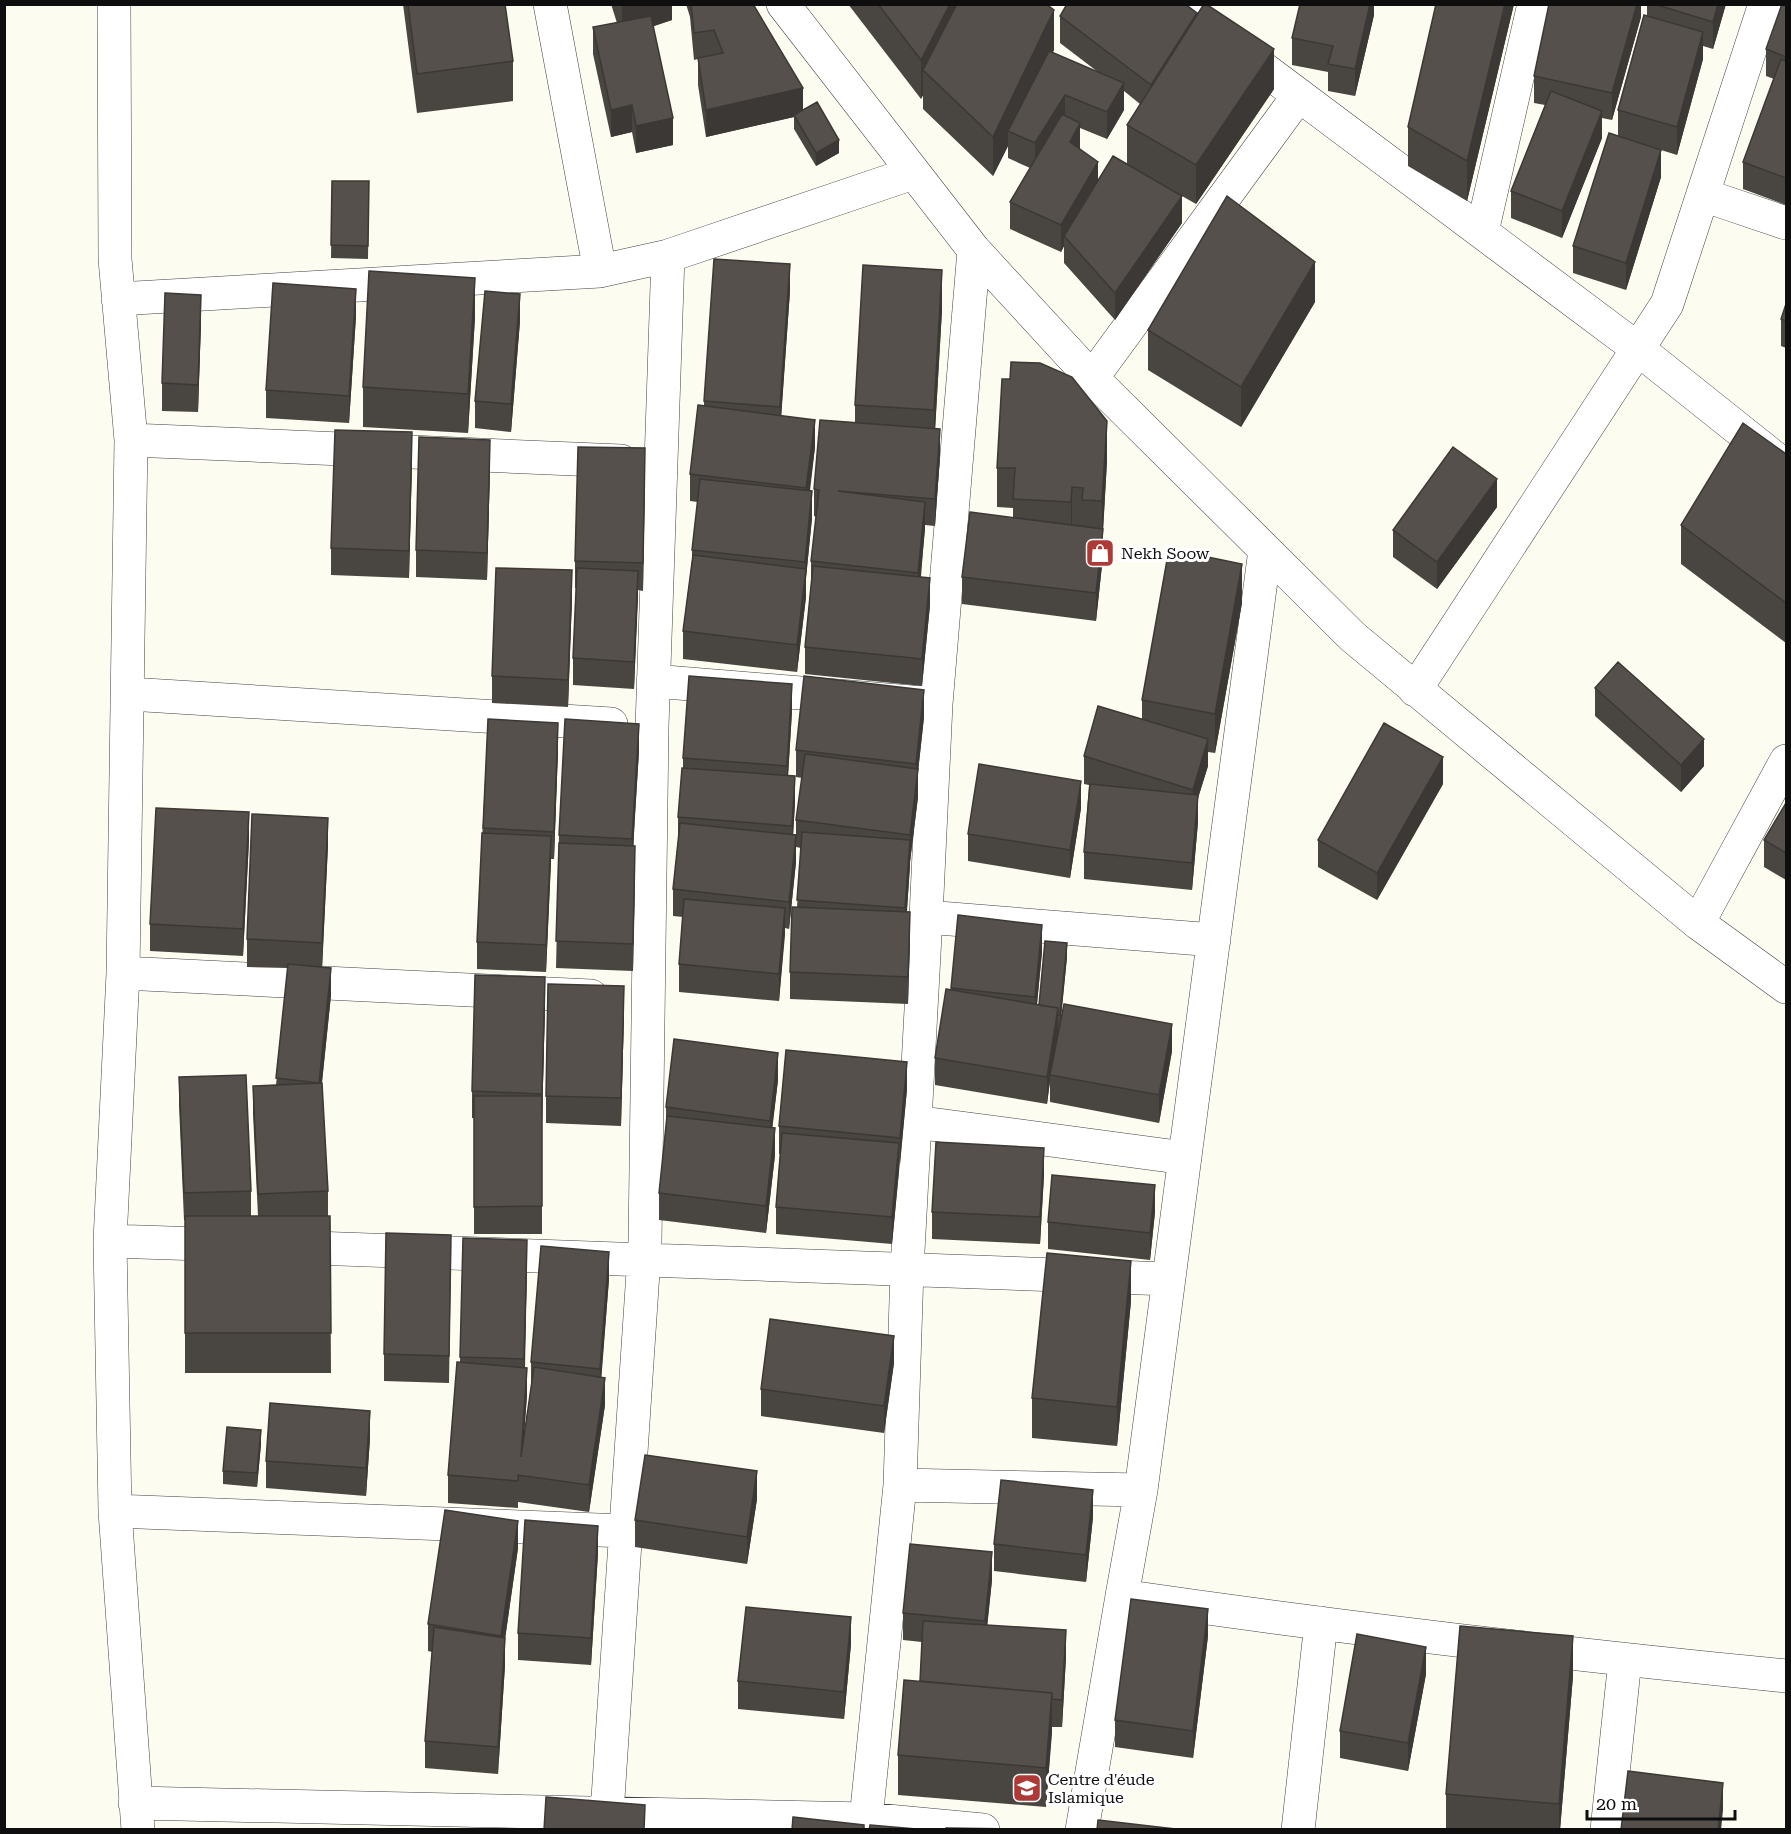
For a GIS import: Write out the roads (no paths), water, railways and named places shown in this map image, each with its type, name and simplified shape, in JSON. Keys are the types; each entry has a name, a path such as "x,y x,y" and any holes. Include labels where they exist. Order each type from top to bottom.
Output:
{"street":[{"path":"114,4 115,259 132,440 123,973 110,1241 115,1511 136,1816 525,1820 607,1814 866,1819 982,1830"},
{"path":"550,4 600,271"},
{"path":"783,4 974,250 1092,378 1353,637 1698,923 1786,987"},
{"path":"1177,4 1638,349 1786,467"},
{"path":"1482,232 1534,4"},
{"path":"1415,690 1667,304 1765,4"},
{"path":"1092,378 1299,95"},
{"path":"118,299 600,271 668,256 914,173"},
{"path":"1703,195 1786,224"},
{"path":"866,1819 900,1485 907,1270 927,917 936,704 974,250"},
{"path":"607,1814 643,1260 653,681 668,256"},
{"path":"132,440 660,463"},
{"path":"1082,1830 1141,1490 1265,550"},
{"path":"653,681 936,704"},
{"path":"129,694 652,727"},
{"path":"1698,923 1786,761"},
{"path":"927,917 1214,940"},
{"path":"123,973 647,999"},
{"path":"915,1122 1185,1158"},
{"path":"110,1241 1169,1278"},
{"path":"900,1485 1141,1490"},
{"path":"115,1511 625,1532"},
{"path":"1122,1596 1625,1660 1786,1676"},
{"path":"1298,1830 1321,1623"},
{"path":"1607,1830 1625,1660"}],"place":[{"name":"Nekh Soow","path":"1100,553"},
{"name":"Centre d'éude Islamique","path":"1027,1788"}]}
